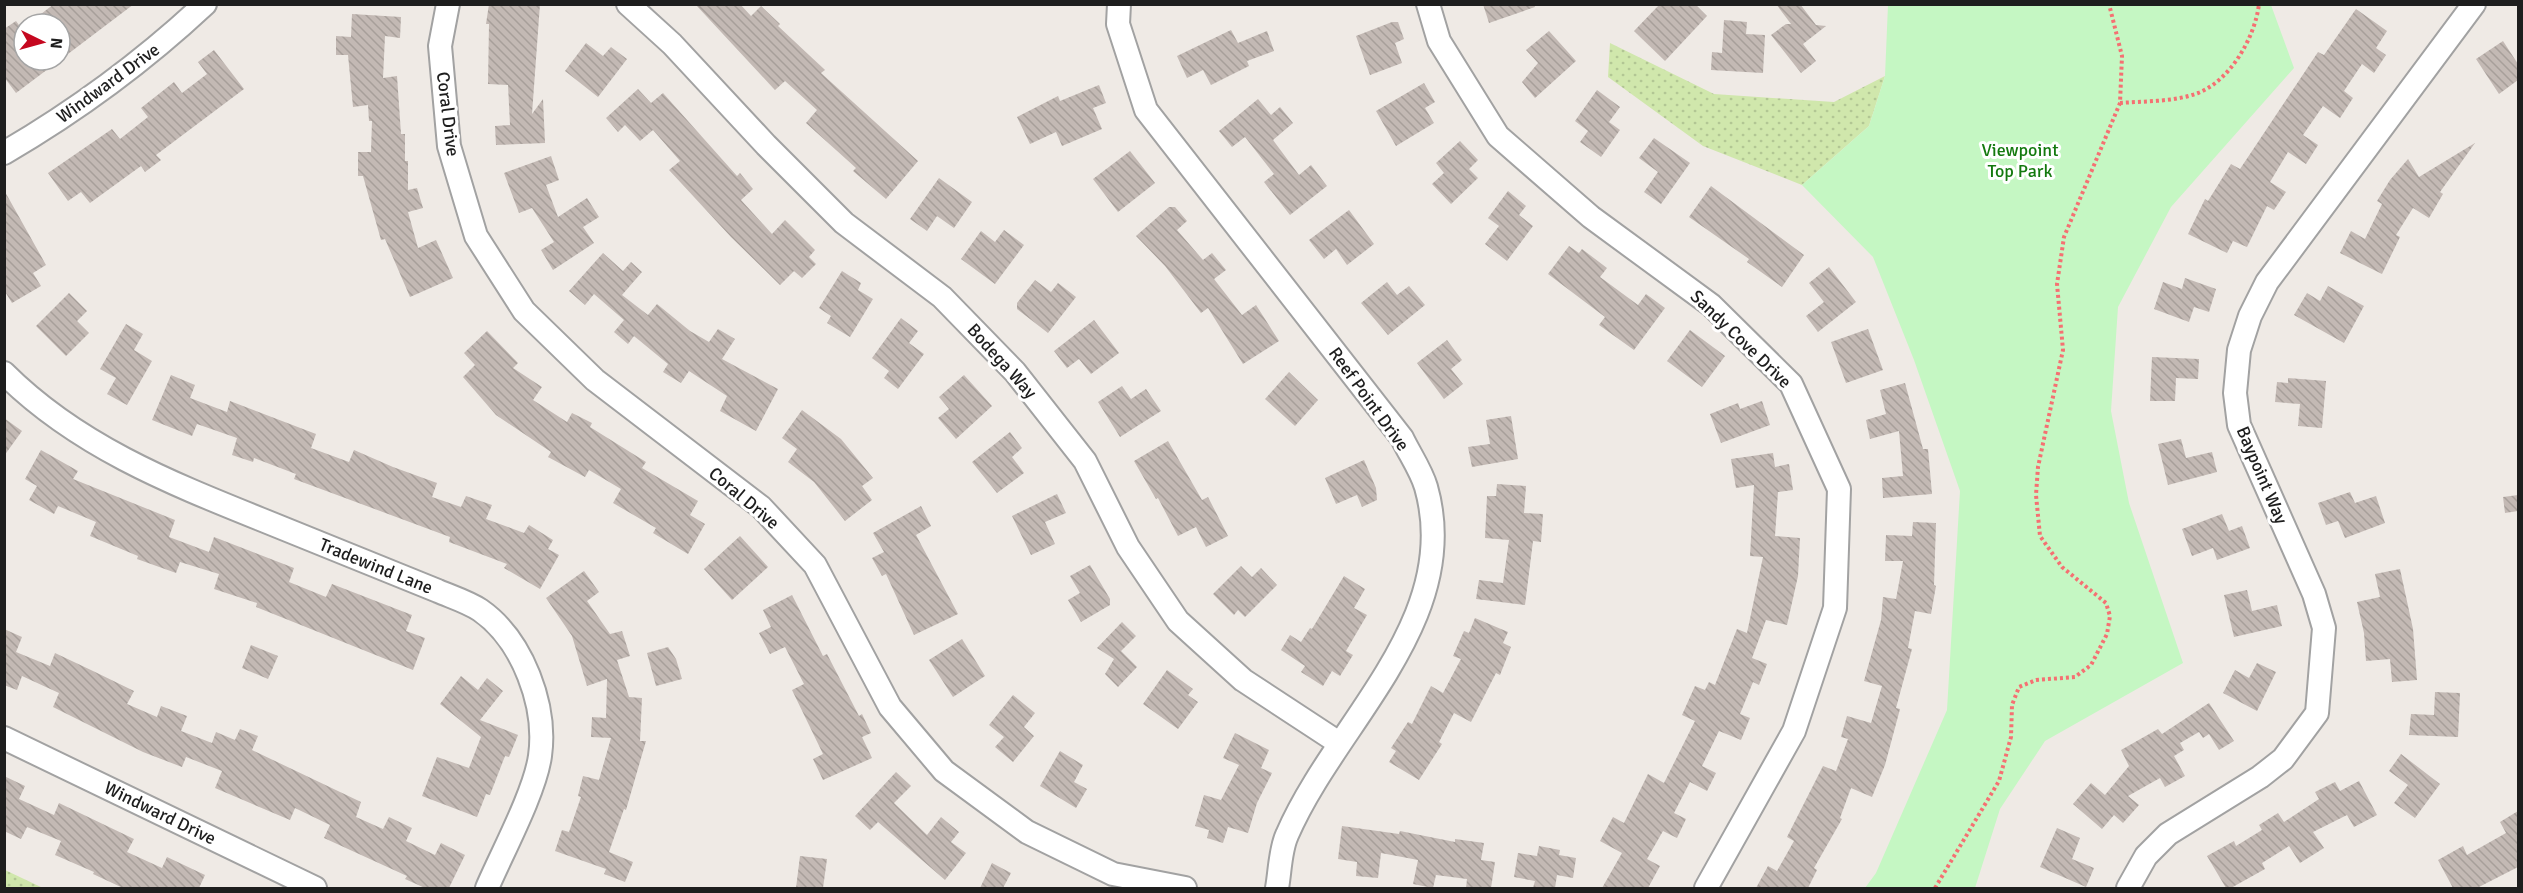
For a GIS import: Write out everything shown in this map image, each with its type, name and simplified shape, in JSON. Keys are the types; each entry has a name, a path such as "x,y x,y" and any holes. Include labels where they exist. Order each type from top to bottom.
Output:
{"street":[{"name":"Windward Drive","path":"4,153 44,130 158,48 205,4"},
{"name":"Coral Drive","path":"448,4 440,46 449,146 476,236 524,310 595,380 761,507 815,565 890,707 944,771 1027,832 1113,874 1185,888"},
{"name":"Bodega Way","path":"628,4 672,44 766,145 844,223 942,297 1016,372 1085,461 1128,547 1178,621 1243,680 1339,743"},
{"name":"Reef Point Drive","path":"1119,4 1118,24 1146,110 1402,438 1426,486 1434,544 1422,604 1395,659 1339,743 1286,836 1277,888"},
{"name":"Sandy Cove Drive","path":"1428,4 1438,41 1498,136 1591,217 1711,304 1791,384 1839,489 1835,608 1794,731 1706,888"},
{"name":"Baypoint Way","path":"2128,888 2146,856 2168,834 2260,777 2283,759 2317,713 2324,628 2314,594 2239,425 2235,393 2239,350 2250,316 2267,282 2474,4"},
{"name":"Tradewind Lane","path":"4,373 31,399 86,439 160,478 480,610 507,636 531,678 541,718 540,758 487,888"},
{"name":"Windward Drive","path":"4,738 315,888"}],"path":[{"path":"1935,888 1999,780 2011,737 2012,705 2019,687 2036,680 2075,677 2091,665 2107,634 2110,616 2106,603 2062,567 2040,536 2036,495 2038,467 2063,350 2057,284 2064,237 2120,103 2122,56 2109,4"},
{"path":"2120,103 2169,99 2199,92 2222,77 2240,55 2256,24 2259,4"}],"green space":[{"name":"Viewpoint Top Park","path":"1888,5 2271,5 2294,68 2171,207 2118,307 2111,411 2129,503 2183,663 2045,741 2000,809 1975,888 1865,888 1876,873 1947,710 1960,491 1914,360 1873,257 1802,185 1869,126 1885,76"},
{"path":"1610,43 1714,94 1834,102 1885,76 1869,126 1802,185 1703,146 1608,77"},
{"path":"5,870 43,888 5,888"}],"building":[{"path":"54,4 134,4 72,51 72,12 44,12"},
{"path":"489,4 540,4 532,114 543,99 545,143 496,145 495,126 510,125 508,85 488,84 489,24 486,24"},
{"path":"695,4 740,4 751,16 761,6 780,24 778,26 825,70 821,73 918,161 886,199 853,171 856,168 806,123 817,110 785,81 775,90"},
{"path":"1483,4 1534,4 1535,7 1489,23"},
{"path":"1660,4 1695,4 1707,16 1665,61 1634,31"},
{"path":"1776,4 1800,4 1816,25 1826,26 1803,44 1816,61 1801,73 1771,35 1786,24 1791,24"},
{"path":"2356,9 2387,31 2376,48 2386,55 2374,73 2362,64 2344,91 2353,98 2340,118 2323,106 2303,135 2318,145 2306,164 2288,152 2270,182 2286,192 2274,210 2267,206 2247,247 2233,241 2227,253 2188,234 2205,199 2208,201 2231,164 2240,169 2318,52 2324,55"},
{"path":"352,14 401,17 400,38 385,36 383,78 397,76 401,134 405,134 405,161 408,161 408,190 417,188 423,208 408,212 418,248 436,240 453,278 410,297 385,239 381,240 363,176 358,176 358,152 371,152 372,121 369,121 368,105 353,107 348,55 336,55 336,36 351,37"},
{"path":"1724,20 1747,22 1746,34 1765,35 1763,73 1711,70 1712,52 1722,53"},
{"path":"1392,22 1398,22 1404,39 1395,43 1402,63 1370,75 1356,36"},
{"path":"12,24 12,72 44,72 16,93 4,77 4,29"},
{"path":"1231,30 1238,43 1267,31 1274,51 1247,61 1249,66 1211,85 1203,70 1187,78 1177,56"},
{"path":"1549,31 1576,61 1535,98 1522,82 1538,63 1526,50"},
{"path":"2503,41 2518,64 2518,80 2499,94 2476,59"},
{"path":"586,43 603,56 611,47 627,59 598,97 565,71"},
{"path":"214,50 244,89 156,155 161,160 145,172 141,166 90,203 81,192 68,201 48,173 112,129 120,139 148,117 141,108 174,82 182,93 207,74 198,62"},
{"path":"1424,83 1435,102 1425,108 1434,123 1396,146 1376,111"},
{"path":"1099,85 1106,103 1093,108 1102,129 1062,146 1056,132 1030,144 1017,117 1058,96 1060,101"},
{"path":"638,89 651,103 663,93 737,176 740,173 753,189 741,200 772,234 785,220 815,250 809,257 816,264 802,278 794,271 780,285 731,237 669,170 680,161 653,130 640,141 625,125 618,132 606,118"},
{"path":"1597,90 1620,107 1609,122 1620,130 1601,157 1580,142 1588,131 1575,121"},
{"path":"1258,99 1271,115 1280,107 1293,123 1273,140 1299,175 1311,165 1327,186 1290,215 1264,182 1274,174 1245,137 1232,147 1219,131"},
{"path":"1654,138 1690,163 1661,204 1644,192 1658,172 1639,158"},
{"path":"1460,141 1478,160 1469,169 1478,178 1451,204 1432,184 1444,173 1436,163"},
{"path":"2475,143 2440,192 2443,194 2429,218 2413,208 2396,235 2400,237 2382,274 2340,253 2351,231 2365,239 2382,204 2377,201 2390,180 2408,159 2419,177"},
{"path":"1130,151 1155,183 1118,212 1093,179"},
{"path":"551,156 559,180 546,185 558,217 587,198 599,217 583,227 594,243 553,270 541,250 554,242 532,208 519,213 504,173"},
{"path":"939,178 972,202 954,228 937,216 927,231 910,219"},
{"path":"1711,186 1804,255 1782,287 1747,262 1749,259 1689,217"},
{"path":"4,190 46,265 33,273 41,286 12,303 4,290"},
{"path":"1508,191 1526,206 1519,215 1533,226 1507,261 1485,244 1499,226 1488,218"},
{"path":"1169,207 1175,207 1187,221 1177,230 1203,260 1212,253 1226,270 1214,279 1242,315 1256,305 1279,341 1243,364 1208,308 1201,313 1165,266 1136,236"},
{"path":"1349,210 1374,244 1347,265 1336,249 1324,259 1309,240"},
{"path":"1004,230 1024,245 995,284 961,259 981,231 995,242"},
{"path":"1569,246 1579,253 1582,249 1607,268 1600,277 1638,305 1646,294 1665,308 1634,350 1599,325 1605,317 1548,274"},
{"path":"603,253 623,271 631,262 642,272 622,295 648,315 657,304 690,331 709,342 718,329 735,339 722,359 778,389 756,431 720,411 727,396 689,371 681,383 663,372 668,364 634,336 628,344 614,332 624,320 594,294 585,305 569,291"},
{"path":"1829,267 1856,302 1818,332 1806,316 1824,302 1809,283"},
{"path":"842,271 861,283 858,290 873,299 850,337 827,323 831,316 819,308"},
{"path":"2185,278 2216,289 2209,312 2194,307 2189,322 2154,309 2163,282 2182,289"},
{"path":"1035,280 1051,292 1058,283 1076,297 1048,333 1017,309 1017,303"},
{"path":"1387,282 1397,295 1409,286 1425,305 1388,335 1361,303"},
{"path":"2328,286 2364,306 2344,343 2294,315 2307,293 2320,301"},
{"path":"69,293 87,311 77,321 89,333 66,356 36,326"},
{"path":"901,318 918,331 909,343 924,354 898,389 884,378 889,371 872,358"},
{"path":"1094,320 1119,353 1091,374 1079,359 1067,368 1054,351"},
{"path":"126,324 143,334 134,350 152,361 127,405 107,394 116,378 100,369"},
{"path":"1868,329 1883,370 1846,383 1831,342"},
{"path":"1690,330 1725,356 1702,387 1667,361"},
{"path":"487,331 518,363 513,368 542,387 533,400 567,422 572,413 592,423 590,427 646,462 642,468 698,501 690,515 705,524 688,554 653,533 656,528 613,503 621,489 589,470 585,477 548,457 551,452 496,415 463,377 475,365 464,353"},
{"path":"1447,340 1462,360 1451,369 1463,384 1444,399 1417,363"},
{"path":"2152,357 2199,359 2198,379 2176,378 2175,401 2150,401"},
{"path":"1289,372 1318,400 1295,426 1265,399"},
{"path":"171,375 195,385 190,398 227,412 230,401 316,434 311,448 349,462 354,450 437,483 432,497 461,507 466,496 492,505 486,519 524,533 529,525 553,540 548,549 559,555 540,589 504,568 507,564 449,542 450,537 294,479 296,474 254,458 253,462 232,455 237,438 197,424 192,436 152,420"},
{"path":"964,375 992,406 956,439 938,418 949,409 939,397"},
{"path":"2288,378 2326,381 2322,428 2298,426 2300,404 2275,402 2277,382 2288,383"},
{"path":"1905,383 1923,449 1928,449 1932,494 1883,498 1882,478 1903,476 1899,431 1870,439 1866,420 1886,414 1880,390"},
{"path":"1122,386 1131,399 1146,389 1161,411 1120,437 1098,402"},
{"path":"1762,401 1770,425 1721,443 1710,414 1738,403 1740,409"},
{"path":"802,410 841,439 873,478 862,486 872,500 845,521 814,482 788,462 797,449 782,438"},
{"path":"1511,416 1518,459 1472,467 1468,447 1490,444 1486,420"},
{"path":"4,418 22,431 4,456"},
{"path":"1010,432 1022,448 1012,457 1024,473 997,493 972,462"},
{"path":"2181,439 2186,458 2212,452 2217,472 2168,485 2158,444"},
{"path":"1168,441 1202,500 1208,497 1228,536 1206,547 1196,527 1178,536 1158,498 1156,499 1134,461"},
{"path":"41,450 78,471 73,479 175,520 169,537 209,552 214,537 294,568 289,582 326,597 332,584 412,615 406,631 425,638 413,670 256,607 257,603 214,589 219,574 180,562 176,573 137,559 138,556 90,536 96,522 58,506 54,514 29,500 37,486 25,479"},
{"path":"1773,453 1775,467 1789,464 1793,490 1778,492 1775,536 1800,538 1798,576 1787,625 1766,620 1752,658 1767,664 1759,685 1753,682 1740,714 1750,718 1741,740 1719,731 1702,766 1716,773 1707,791 1690,782 1674,813 1686,819 1677,838 1663,831 1647,859 1660,866 1648,888 1602,888 1622,853 1600,841 1613,817 1624,823 1648,774 1664,783 1695,721 1682,715 1695,686 1705,690 1709,682 1715,685 1737,629 1747,633 1763,557 1750,556 1754,485 1736,488 1731,459"},
{"path":"1364,460 1376,488 1377,500 1362,507 1357,495 1336,504 1325,478"},
{"path":"1497,484 1526,486 1524,513 1543,514 1541,542 1533,541 1525,605 1476,599 1479,580 1503,583 1509,540 1485,538 1487,496 1496,496"},
{"path":"2350,492 2355,503 2376,496 2385,523 2345,538 2338,521 2326,525 2318,503"},
{"path":"1057,494 1066,513 1045,522 1055,544 1031,555 1012,516"},
{"path":"2518,495 2518,511 2505,513 2503,497"},
{"path":"921,506 931,526 916,535 958,614 914,635 886,574 882,576 872,558 884,552 873,533"},
{"path":"2222,514 2229,531 2242,526 2250,548 2217,560 2213,548 2192,556 2182,529"},
{"path":"1913,522 1936,523 1934,585 1936,586 1931,614 1915,611 1908,648 1912,649 1896,708 1900,709 1885,765 1872,797 1851,788 1840,818 1842,819 1814,868 1817,870 1808,888 1756,888 1768,866 1777,871 1794,841 1787,837 1823,766 1836,771 1848,739 1841,737 1847,716 1871,723 1882,686 1864,681 1881,620 1883,597 1896,599 1903,561 1885,561 1886,535 1912,536"},
{"path":"740,536 768,567 732,600 704,569"},
{"path":"1090,565 1110,599 1110,605 1081,622 1068,600 1080,593 1070,576"},
{"path":"1241,566 1252,577 1261,568 1277,585 1245,617 1238,610 1234,615 1213,594"},
{"path":"2400,569 2413,629 2417,680 2392,682 2390,659 2366,661 2364,633 2357,602 2380,597 2375,574"},
{"path":"584,571 599,592 587,601 610,634 622,631 630,656 617,660 629,697 642,698 640,741 646,741 626,810 624,809 609,852 633,862 625,882 604,874 606,869 555,851 562,830 569,832 581,797 578,796 583,776 599,780 611,738 591,737 592,717 606,718 607,679 587,686 572,636 546,598"},
{"path":"1344,576 1365,589 1354,608 1367,615 1346,651 1353,655 1340,676 1332,671 1323,686 1301,672 1305,666 1281,650 1290,635 1301,642 1310,628 1312,629"},
{"path":"2247,590 2252,611 2277,605 2282,626 2234,637 2224,595"},
{"path":"792,595 823,656 827,654 859,716 862,714 871,733 862,737 872,758 823,780 813,759 823,754 792,690 804,684 785,647 770,654 759,633 771,627 763,610"},
{"path":"1475,618 1508,632 1503,643 1511,647 1500,675 1496,673 1471,722 1454,713 1439,742 1442,744 1419,780 1389,762 1396,751 1391,748 1408,722 1412,724 1431,686 1443,693 1461,659 1453,656 1464,631 1469,633"},
{"path":"1122,622 1136,636 1121,651 1137,667 1118,687 1105,674 1114,659 1097,648"},
{"path":"4,629 22,637 16,652 50,666 55,653 134,691 127,704 157,717 161,706 187,716 181,731 212,743 216,732 235,740 240,729 258,736 252,750 361,802 356,817 383,829 389,817 412,828 406,841 435,855 441,843 465,855 449,888 425,888 405,879 407,876 324,838 330,825 295,808 290,820 215,788 222,771 186,757 182,767 143,752 53,707 59,693 22,676 17,690 4,685"},
{"path":"962,639 985,676 953,697 929,660"},
{"path":"251,645 278,656 268,679 242,668"},
{"path":"668,647 676,659 682,679 656,686 647,653"},
{"path":"2257,663 2276,672 2257,711 2223,693 2235,670 2249,678"},
{"path":"1167,670 1193,689 1188,695 1198,702 1178,729 1143,704"},
{"path":"461,676 478,690 487,678 503,691 480,720 518,735 509,757 505,756 490,795 486,794 477,817 422,796 437,757 469,768 481,737 440,704"},
{"path":"2435,692 2460,693 2458,737 2409,735 2411,714 2434,715"},
{"path":"1013,695 1035,713 1024,727 1034,736 1013,762 995,747 1004,737 989,725"},
{"path":"2209,703 2234,741 2219,750 2209,734 2203,738 2199,732 2180,743 2184,750 2174,756 2185,776 2165,787 2160,778 2128,796 2139,805 2123,823 2114,815 2102,829 2073,804 2091,783 2105,795 2129,766 2121,750 2158,729 2162,734"},
{"path":"1235,733 1269,750 1261,768 1272,773 1257,803 1248,833 1228,827 1223,843 1207,838 1209,830 1195,826 1204,795 1221,800 1239,765 1223,758"},
{"path":"1060,751 1083,765 1074,782 1087,789 1076,808 1040,786"},
{"path":"2401,754 2440,784 2415,818 2394,803 2408,785 2389,771"},
{"path":"896,772 911,786 894,803 927,835 941,817 959,832 951,842 966,853 945,880 878,822 870,830 855,816"},
{"path":"4,776 25,786 19,799 54,815 59,803 134,839 127,852 162,868 167,857 205,875 199,888 123,888 55,855 61,841 27,827 21,839 4,831"},
{"path":"2359,781 2377,815 2354,827 2347,815 2313,832 2324,848 2300,863 2289,846 2262,863 2265,869 2231,888 2226,888 2207,856 2234,841 2236,846 2262,830 2259,825 2278,813 2284,822 2319,799 2315,792 2335,782 2340,791"},
{"path":"2518,811 2518,867 2477,888 2453,888 2438,860 2463,846 2467,855 2506,833 2500,822"},
{"path":"1342,826 1399,834 1400,831 1455,842 1455,839 1484,843 1481,860 1495,862 1491,888 1466,888 1467,879 1436,875 1433,888 1413,884 1418,860 1381,853 1378,878 1356,876 1357,862 1338,859"},
{"path":"2057,828 2080,838 2072,859 2094,868 2086,887 2040,867"},
{"path":"1539,846 1560,850 1559,855 1576,858 1573,878 1557,875 1555,888 1533,888 1535,881 1514,877 1518,853 1537,856"},
{"path":"800,856 827,859 823,888 796,888"},
{"path":"992,863 1011,873 1003,888 980,888"}]}
